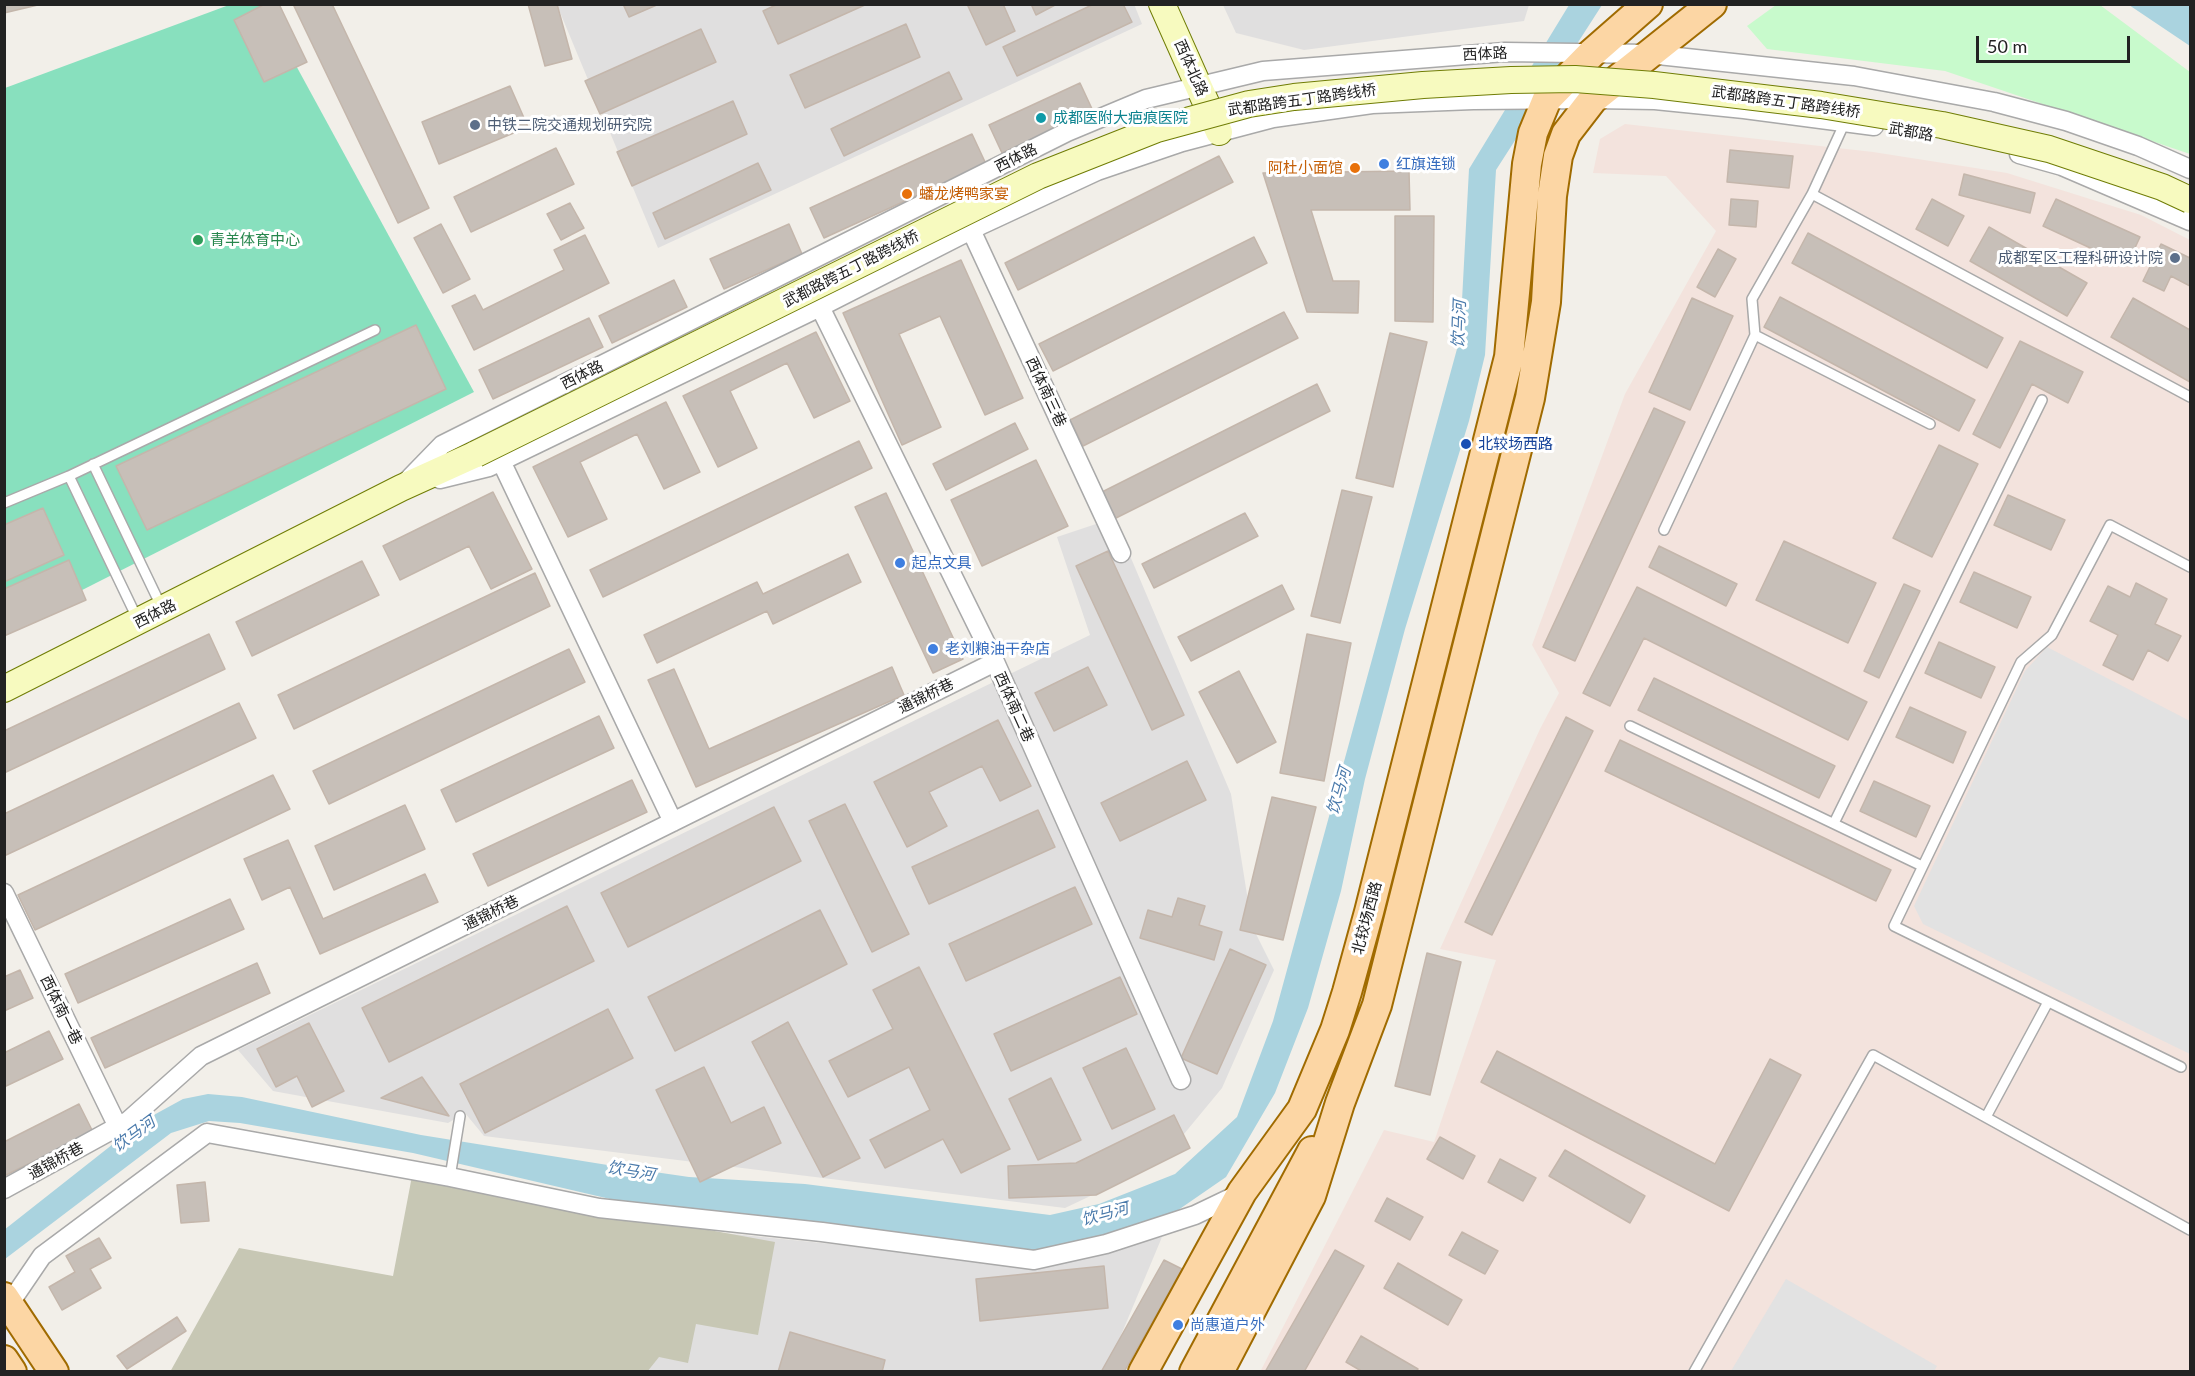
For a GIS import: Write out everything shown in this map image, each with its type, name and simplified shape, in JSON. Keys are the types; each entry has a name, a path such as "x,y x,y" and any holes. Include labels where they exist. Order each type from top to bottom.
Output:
{"main road":[{"name":"北较场西路","path":"1143,1371 1242,1192 1302,1109 1335,1030 1370,912 1509,357 1527,164 1533,133 1547,99 1592,53 1648,4"},
{"name":"北较场西路","path":"1219,1371 1311,1196 1340,1103 1377,1005 1530,398 1546,302 1552,196 1558,156 1566,134 1593,99 1712,4"},
{"path":"1194,1371 1340,1103"},
{"path":"1166,1371 1281,1156 1302,1109"},
{"path":"7,1300 54,1371"},
{"path":"4,1360 12,1371"}],"street":[{"name":"西体北路","path":"1162,4 1220,132"},
{"name":"西体路","path":"400,488 442,445 1066,132 1146,99 1263,71 1402,58 1505,52 1592,53"},
{"path":"1592,53 1649,54 1854,76 1994,102 2066,121 2138,146 2190,169"},
{"name":"武都路跨五丁路跨线桥","path":"476,454 1038,176 1157,129 1214,112 1283,99 1423,84 1510,80 1575,79 1654,84 1821,105 1942,125 2049,149 2162,187 2190,200"},
{"name":"西体路","path":"400,488 489,467 820,307 971,230 1097,171 1142,154 1273,118 1372,104 1547,99"},
{"name":"武都路","path":"1547,99 1655,100 1894,129 2018,153 2062,166 2190,221"},
{"name":"西体南三巷","path":"971,230 1121,554"},
{"name":"西体南二巷","path":"820,307 994,662 1181,1080"},
{"name":"西体路","path":"4,689 400,488 476,454"},
{"path":"501,461 673,822"},
{"name":"通锦桥巷","path":"4,1189 118,1127 201,1056 994,662"},
{"name":"西体南一巷","path":"4,893 118,1127"},
{"path":"7,1300 42,1256 207,1133 450,1177 599,1208 822,1232 1034,1260 1106,1244 1195,1215 1242,1192"}],"lane":[{"path":"1664,530 1755,334 1752,299 1812,194 1845,122"},
{"path":"1812,194 2190,397"},
{"path":"4,503 69,476 375,330"},
{"path":"1755,334 1930,424"},
{"path":"1834,823 2042,400"},
{"path":"93,464 163,610"},
{"path":"69,476 139,622"},
{"path":"2181,1067 1894,927 2021,662 2052,635 2110,525 2190,567"},
{"path":"1630,726 1922,866"},
{"path":"1986,1118 2048,1002"},
{"path":"1694,1371 1873,1055 2190,1230"},
{"path":"450,1177 460,1129 460,1116"}],"shaded area":[{"path":"1134,4 1142,24 658,248 557,5"},
{"path":"1223,5 1529,5 1524,21 1304,50 1236,33"},
{"path":"1625,124 1873,152 2007,173 2141,215 2190,240 2190,1371 1260,1372 1384,1130 1434,1142 1496,960 1440,949 1540,729 1559,693 1532,645 1625,394 1716,231 1666,176 1593,173 1600,139"},
{"path":"1114,518 1231,794 1252,926 1274,970 1222,1088 1160,1163 1065,1208 484,1136 465,1113 448,1123 273,1091 238,1050 1090,635 1057,537"},
{"path":"2047,647 2190,721 2190,1054 1923,924 1914,906 2025,671"},
{"path":"412,1176 775,1242 758,1335 696,1324 688,1363 659,1357 647,1372 170,1372 239,1248 393,1276"},
{"path":"596,1220 1037,1265 1162,1237 1106,1371 586,1372"},
{"path":"1786,1279 1937,1366 1934,1371 1731,1371"}],"green space":[{"name":"青羊体育中心","path":"229,5 263,5 474,392 5,629 5,88"},
{"path":"1776,5 2100,5 2190,72 2190,154 1945,71 1767,49 1747,26"}],"water":[{"name":"饮马河","path":"1569,5 1602,5 1496,170 1485,355 1469,421 1405,629 1365,779 1341,891 1308,1008 1275,1093 1226,1177 1168,1217 1089,1246 1026,1254 830,1223 653,1209 413,1153 240,1123 209,1121 171,1133 5,1259 4,1230 141,1122 183,1099 208,1094 242,1097 421,1135 689,1177 805,1184 1050,1215 1099,1204 1175,1174 1237,1117 1273,1021 1460,338 1469,169"},
{"path":"2129,5 2190,5 2190,46"}],"building":[{"path":"4,4 42,4 4,13"},
{"path":"265,4 279,4 307,62 264,82 234,20"},
{"path":"293,4 332,4 429,208 398,223"},
{"path":"528,4 557,4 572,59 545,66"},
{"path":"623,4 659,4 629,17"},
{"path":"778,4 867,4 778,44 763,11"},
{"path":"967,4 1003,4 1015,31 986,45"},
{"path":"1031,4 1057,4 1036,15"},
{"path":"1094,4 1123,4 1132,22 1017,76 1003,47"},
{"path":"906,24 920,57 805,108 790,75"},
{"path":"701,29 716,62 600,114 585,81"},
{"path":"949,72 962,99 844,156 831,129"},
{"name":"成都医附大疤痕医院","path":"1080,83 1093,111 1002,153 989,125"},
{"name":"中铁二院交通规划研究院","path":"510,86 528,127 439,164 422,122"},
{"path":"733,101 747,134 632,186 617,152"},
{"path":"972,134 986,164 824,238 810,208"},
{"path":"556,148 574,184 471,232 454,197"},
{"path":"1730,150 1793,156 1789,188 1727,182"},
{"path":"1219,156 1233,182 1018,290 1005,263"},
{"path":"758,163 771,190 665,239 653,213"},
{"path":"1409,171 1410,210 1311,210 1333,281 1359,281 1358,313 1307,312 1263,173"},
{"path":"1964,174 2035,193 2030,213 1959,195"},
{"path":"1731,199 1758,201 1756,227 1729,225"},
{"path":"1932,199 1964,216 1948,246 1916,229"},
{"path":"2056,199 2140,237 2127,265 2043,226"},
{"path":"570,203 584,228 561,240 547,214"},
{"path":"1395,216 1434,216 1433,322 1395,321"},
{"path":"441,224 470,279 443,293 414,238"},
{"path":"789,224 802,254 724,289 710,259"},
{"path":"1989,227 2087,283 2067,316 1970,261"},
{"path":"1808,233 2003,338 1987,368 1792,263"},
{"path":"585,235 609,283 474,350 452,306 475,295 483,310 564,270 554,250"},
{"path":"1254,237 1267,263 1053,371 1039,344"},
{"path":"2161,244 2190,258 2190,286 2171,276 2164,291 2143,281"},
{"path":"1718,249 1736,259 1715,297 1697,287"},
{"path":"961,260 1023,398 985,415 940,316 899,334 941,427 902,445 843,313"},
{"path":"674,280 687,307 612,343 599,316"},
{"path":"1780,297 1975,400 1959,431 1764,327"},
{"path":"1692,298 1733,316 1690,410 1649,392"},
{"path":"2133,298 2190,330 2190,382 2111,337"},
{"path":"1284,312 1298,338 1083,446 1070,420"},
{"path":"589,318 603,347 493,399 479,370"},
{"path":"416,325 446,389 147,530 116,466"},
{"path":"816,332 850,401 814,418 787,363 730,391 757,448 718,467 683,396"},
{"path":"1390,333 1427,342 1393,487 1356,478"},
{"path":"2020,341 2083,372 2068,403 2032,384 2000,448 1973,434"},
{"path":"1317,384 1330,411 1116,518 1102,492"},
{"path":"666,402 700,472 664,489 637,434 580,462 607,519 568,537 533,467"},
{"path":"1654,408 1685,422 1575,661 1543,647"},
{"path":"1015,423 1028,449 946,490 933,464"},
{"path":"859,441 872,468 603,597 590,570"},
{"path":"1939,445 1978,464 1932,557 1893,538"},
{"path":"1036,460 1068,526 982,566 951,500"},
{"path":"1342,490 1372,497 1340,623 1311,616"},
{"path":"493,492 532,569 491,589 469,546 400,580 383,546"},
{"path":"886,493 963,659 933,673 855,507"},
{"path":"2008,495 2065,520 2051,550 1994,525"},
{"path":"43,508 64,555 4,582 4,525"},
{"path":"1245,513 1258,536 1154,588 1142,564"},
{"path":"1784,541 1876,583 1848,643 1756,600"},
{"path":"1659,546 1737,584 1726,606 1649,567"},
{"path":"1108,551 1184,715 1152,730 1076,566"},
{"path":"848,554 861,582 773,624 767,611 657,663 644,635 757,582 763,594"},
{"path":"69,560 86,600 4,636 4,589"},
{"path":"362,561 379,595 252,656 236,622"},
{"path":"1974,572 2031,597 2017,628 1960,602"},
{"path":"535,573 550,606 294,729 278,695"},
{"path":"2136,583 2167,599 2155,624 2181,636 2168,661 2148,650 2133,680 2103,665 2118,635 2090,621 2108,586 2130,597"},
{"path":"1904,584 1920,591 1879,678 1864,671"},
{"path":"1282,585 1294,609 1191,661 1178,637"},
{"path":"1637,587 1867,702 1848,740 1644,638 1610,706 1583,693"},
{"path":"209,634 225,669 4,773 4,731"},
{"path":"1307,634 1351,643 1324,781 1280,773"},
{"path":"1939,642 1995,667 1981,698 1925,673"},
{"path":"569,649 585,682 329,804 313,771"},
{"path":"892,667 904,695 696,787 648,680 674,669 709,749"},
{"path":"1088,667 1107,705 1054,731 1035,693"},
{"path":"1239,671 1276,742 1237,763 1199,692"},
{"path":"1654,678 1835,766 1819,798 1638,710"},
{"path":"239,703 256,738 4,856 4,814"},
{"path":"1910,707 1966,732 1953,763 1896,737"},
{"path":"599,716 614,748 456,822 441,790"},
{"path":"1566,717 1593,731 1492,935 1465,922"},
{"path":"998,720 1031,786 1000,801 982,766 929,792 947,826 907,847 874,782"},
{"path":"1620,740 1891,870 1876,901 1605,771"},
{"path":"1187,761 1206,800 1120,841 1101,803"},
{"path":"273,775 290,809 35,930 18,895"},
{"path":"632,780 647,812 488,886 473,854"},
{"path":"1874,781 1930,806 1916,837 1860,811"},
{"path":"1272,797 1316,807 1283,940 1240,930"},
{"path":"845,804 909,934 872,952 809,821"},
{"path":"405,805 425,849 334,890 315,846"},
{"path":"774,807 801,861 628,947 601,893"},
{"path":"1038,810 1055,847 929,904 912,867"},
{"path":"288,840 323,919 425,874 438,902 320,954 290,887 262,900 244,859"},
{"path":"1075,887 1092,924 966,981 949,944"},
{"path":"1178,898 1205,906 1199,925 1222,932 1214,960 1140,938 1148,910 1172,917"},
{"path":"230,899 244,929 78,1003 65,974"},
{"path":"567,906 594,961 389,1062 362,1008"},
{"path":"820,910 847,964 675,1051 648,997"},
{"path":"1230,949 1266,965 1217,1074 1181,1058"},
{"path":"1427,953 1461,962 1430,1095 1395,1086"},
{"path":"257,963 270,993 105,1068 91,1038"},
{"path":"919,967 1010,1149 961,1173 943,1139 885,1168 870,1140 930,1110 909,1067 848,1097 829,1061 893,1029 873,990"},
{"path":"20,970 33,998 4,1011 4,977"},
{"path":"1120,977 1137,1014 1011,1071 994,1034"},
{"path":"608,1009 633,1058 485,1133 460,1084"},
{"path":"788,1022 860,1158 823,1177 752,1042"},
{"path":"309,1023 344,1091 312,1107 297,1076 276,1087 257,1049"},
{"path":"49,1031 63,1059 4,1087 4,1053"},
{"path":"1126,1048 1155,1109 1112,1129 1083,1068"},
{"path":"1497,1051 1715,1164 1770,1059 1801,1075 1729,1211 1481,1082"},
{"path":"704,1067 731,1123 764,1107 781,1143 700,1182 656,1090"},
{"path":"422,1077 449,1116 381,1098"},
{"path":"1051,1078 1081,1140 1038,1160 1009,1099"},
{"path":"79,1104 93,1132 4,1176 4,1142"},
{"path":"1174,1115 1190,1148 1096,1195 1009,1198 1008,1166 1076,1163"},
{"path":"1440,1137 1475,1156 1463,1179 1427,1159"},
{"path":"1565,1150 1645,1196 1630,1223 1549,1176"},
{"path":"1500,1159 1536,1178 1523,1201 1488,1182"},
{"path":"205,1182 209,1221 181,1223 177,1185"},
{"path":"1387,1198 1423,1217 1410,1240 1375,1221"},
{"path":"1462,1232 1498,1251 1485,1274 1449,1255"},
{"path":"99,1238 111,1258 90,1269 101,1288 62,1310 49,1287 75,1272 66,1256"},
{"path":"1335,1250 1364,1266 1304,1372 1265,1372"},
{"path":"1164,1260 1182,1269 1124,1372 1101,1372"},
{"path":"1398,1263 1462,1300 1448,1325 1384,1288"},
{"path":"1104,1266 1108,1308 980,1321 976,1279"},
{"path":"177,1317 186,1331 127,1369 117,1356"},
{"path":"790,1332 885,1360 882,1372 778,1372"},
{"path":"1361,1336 1418,1369 1416,1372 1363,1372 1346,1362"}],"place":[{"name":"成都医附大疤痕医院","path":"1041,118"},
{"name":"中铁二院交通规划研究院","path":"475,125"},
{"name":"红旗连锁","path":"1384,164"},
{"name":"阿杜小面馆","path":"1355,168"},
{"name":"蟠龙烤鸭家宴","path":"907,194"},
{"name":"青羊体育中心","path":"198,240"},
{"name":"成都军区工程科研设计院","path":"2175,258"},
{"name":"北较场西路","path":"1466,444"},
{"name":"起点文具","path":"900,563"},
{"name":"老刘粮油干杂店","path":"933,649"},
{"name":"尚惠道户外","path":"1178,1325"}]}
